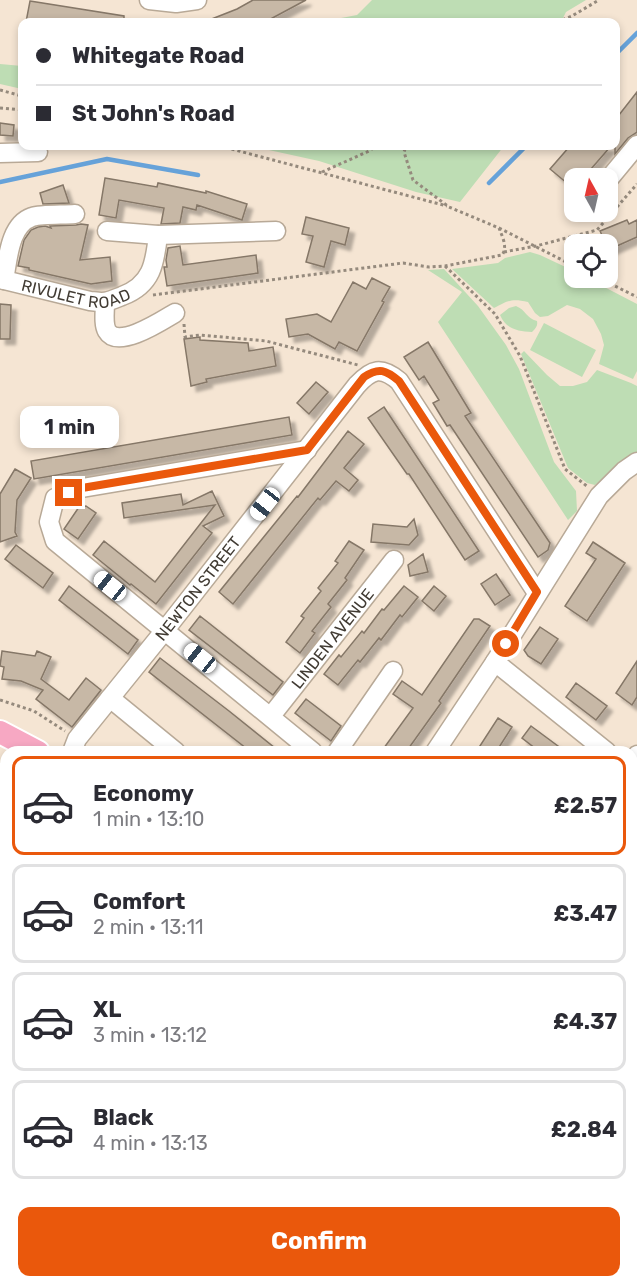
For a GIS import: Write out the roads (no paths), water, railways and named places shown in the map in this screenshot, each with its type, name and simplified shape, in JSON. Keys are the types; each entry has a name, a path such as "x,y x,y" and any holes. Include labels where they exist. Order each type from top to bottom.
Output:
{"main road":[{"path":"0,732 27,746"}],"street":[{"path":"149,0 176,3 197,0"},
{"path":"618,168 637,145"},
{"path":"0,153 38,152"},
{"path":"2,279 14,233 22,222 33,216 75,214"},
{"path":"107,231 158,235 276,231"},
{"name":"RIVULET ROAD","path":"2,279 105,303 140,286 152,269 158,235"},
{"path":"105,303 105,328 108,334 115,337 143,332 175,313"},
{"name":"NEWTON STREET","path":"74,745 357,385 373,371 383,371 399,381 537,592"},
{"path":"306,746 55,541 49,522 56,498 82,488 307,450"},
{"path":"439,746 495,662 599,496 624,471 637,462"},
{"name":"LINDEN AVENUE","path":"271,716 394,560"},
{"path":"495,662 600,746"},
{"path":"341,746 393,671"},
{"path":"110,698 169,746"}],"waterway":[{"path":"620,50 637,33"},
{"path":"489,183 522,150"},
{"path":"0,182 107,159 198,175"}]}
